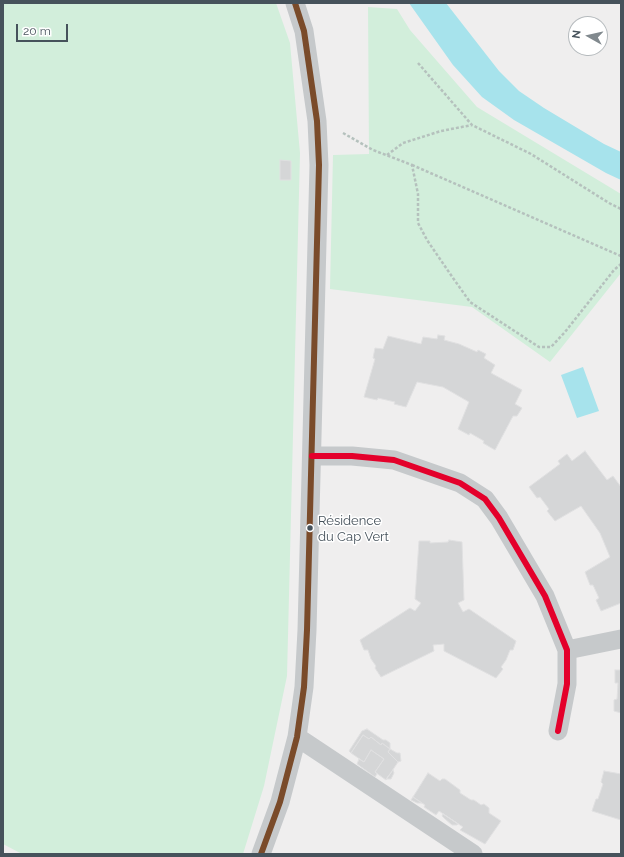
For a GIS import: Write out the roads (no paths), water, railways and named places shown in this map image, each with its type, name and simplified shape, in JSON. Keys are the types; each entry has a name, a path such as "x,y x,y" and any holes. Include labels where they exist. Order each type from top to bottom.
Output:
{"street":[{"path":"261,854 280,802 297,737 304,687 307,630 319,165 318,134 304,31 295,3"},
{"path":"312,456 352,456 394,460 460,483 485,499 499,518 545,596 567,650 567,684 558,731"},
{"path":"567,650 621,639"},
{"path":"297,737 473,854"}],"water":[{"path":"409,3 446,3 499,71 519,91 604,144 621,152 621,180 606,173 514,120 482,97 453,65"},
{"path":"583,367 599,411 577,418 561,375"}],"place":[{"name":"Résidence du Cap Vert","path":"310,528"}]}
